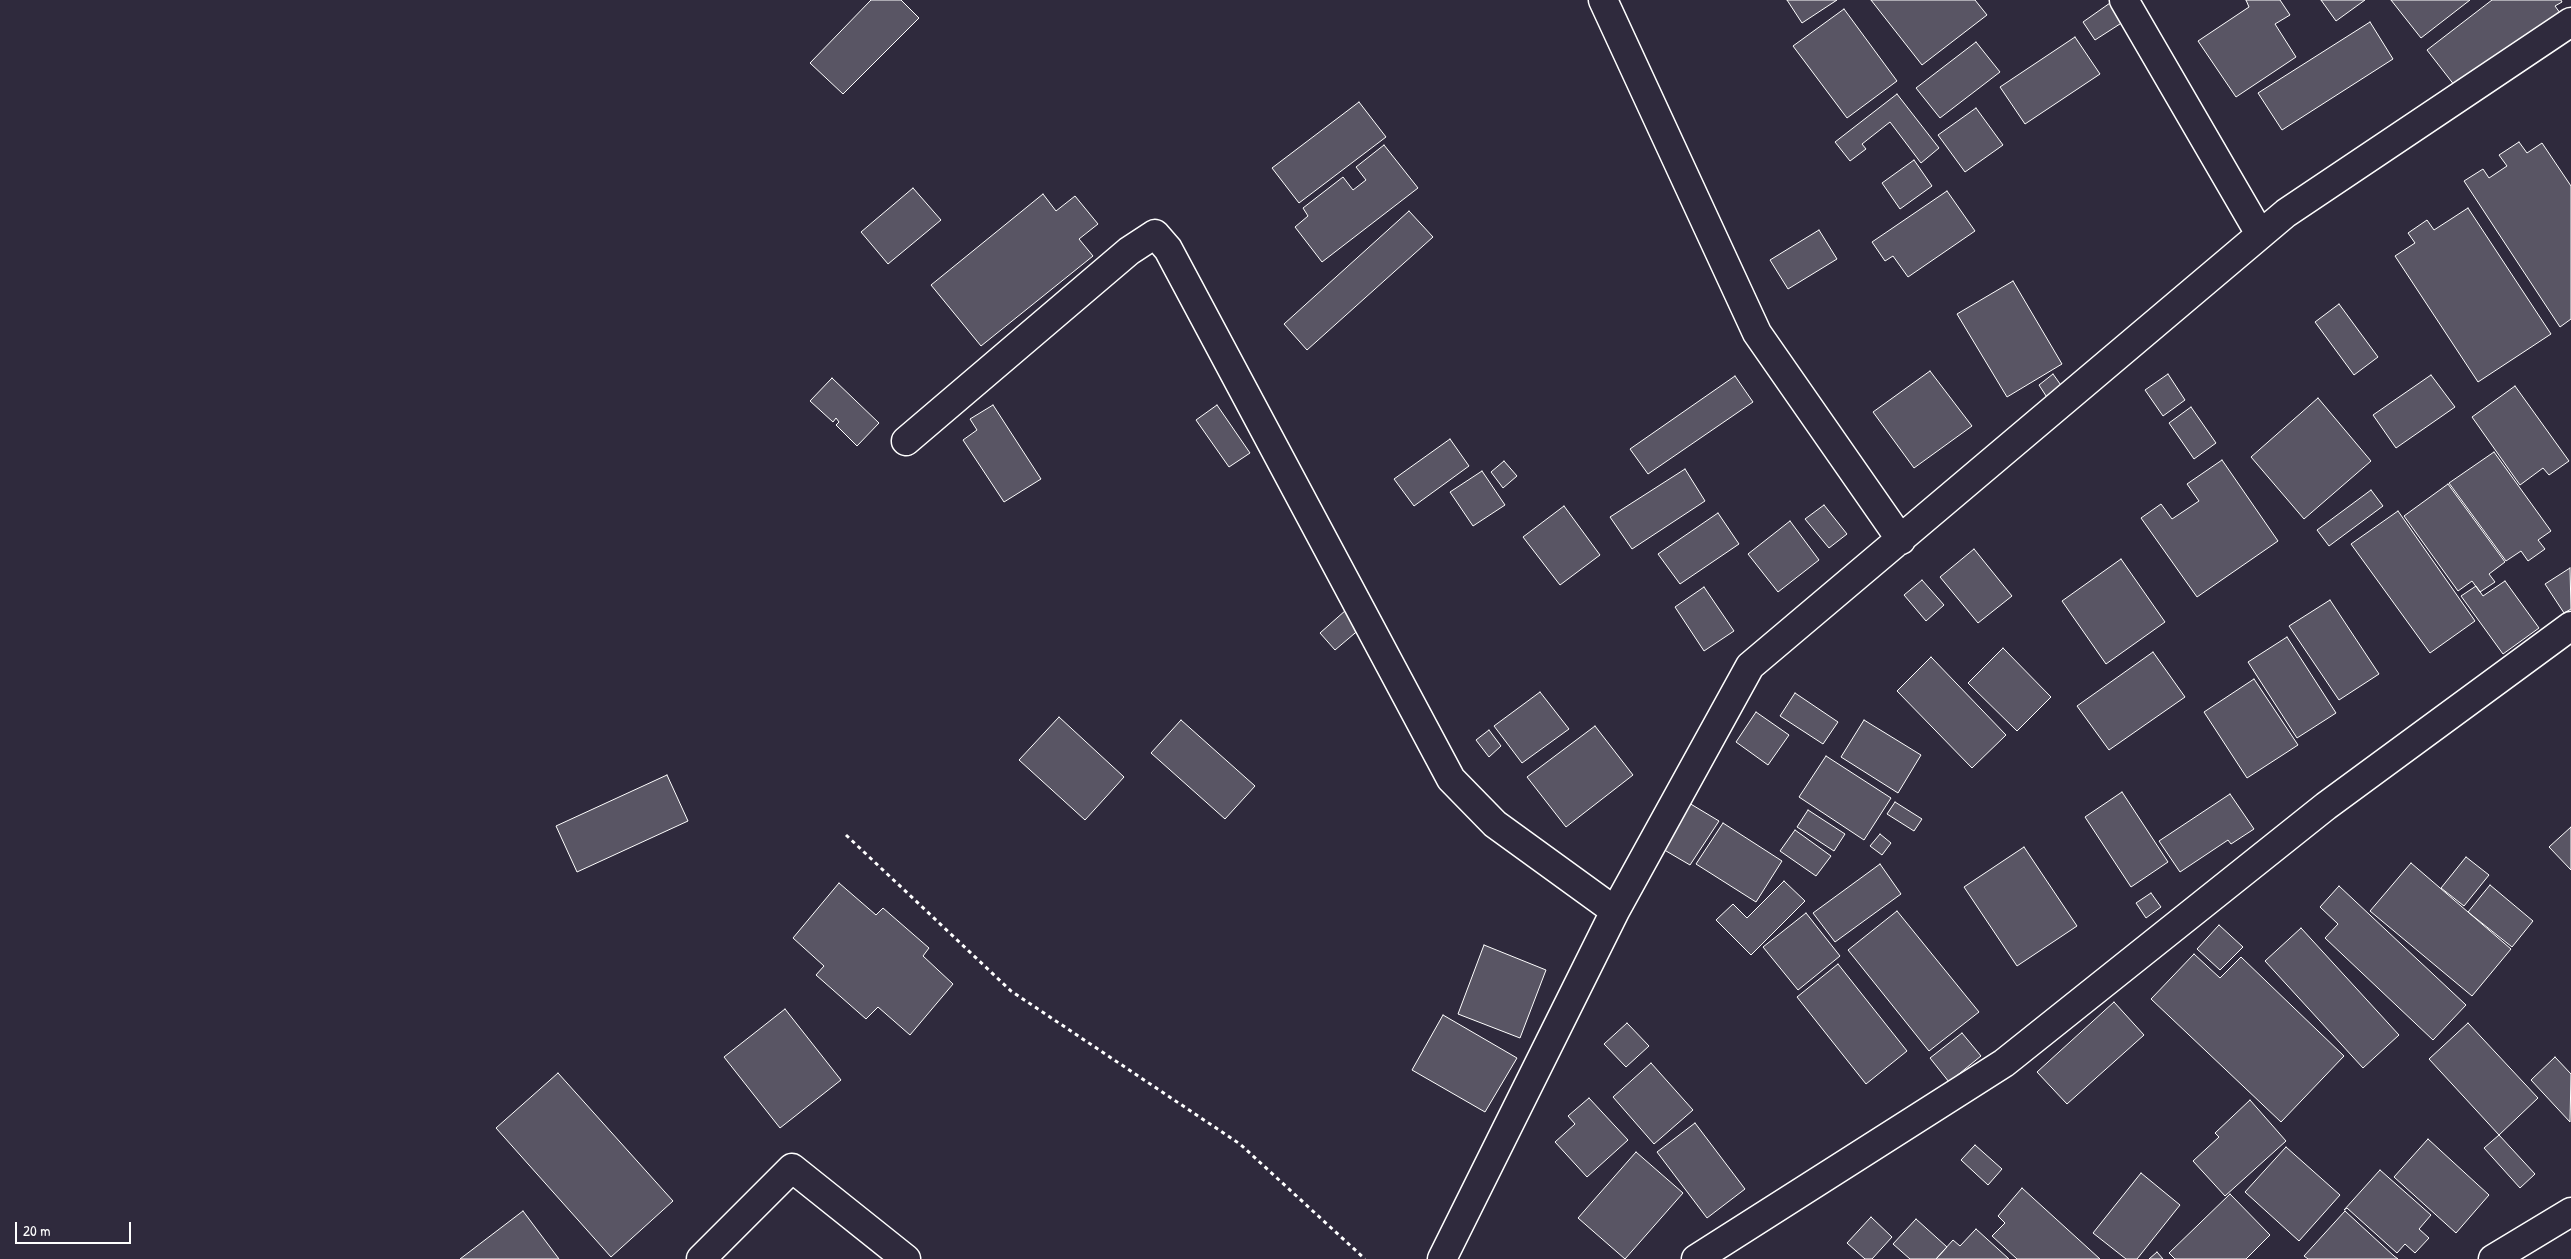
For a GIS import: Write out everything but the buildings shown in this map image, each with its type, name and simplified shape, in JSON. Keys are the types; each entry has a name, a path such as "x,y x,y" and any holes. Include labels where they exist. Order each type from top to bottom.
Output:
{"street":[{"path":"1602,0 1758,333 1901,540"},
{"path":"2124,0 2260,234"},
{"path":"1442,1259 1615,911 1750,666 2286,213 2571,22"},
{"path":"906,441 1129,251 1155,234 1168,249 1451,779 1495,824 1615,911"},
{"path":"1696,1259 2004,1063 2326,806 2571,626"},
{"path":"701,1259 792,1168 906,1259"},
{"path":"2493,1259 2571,1212"}],"path":[{"path":"846,835 1011,990 1240,1144 1365,1259"}]}
